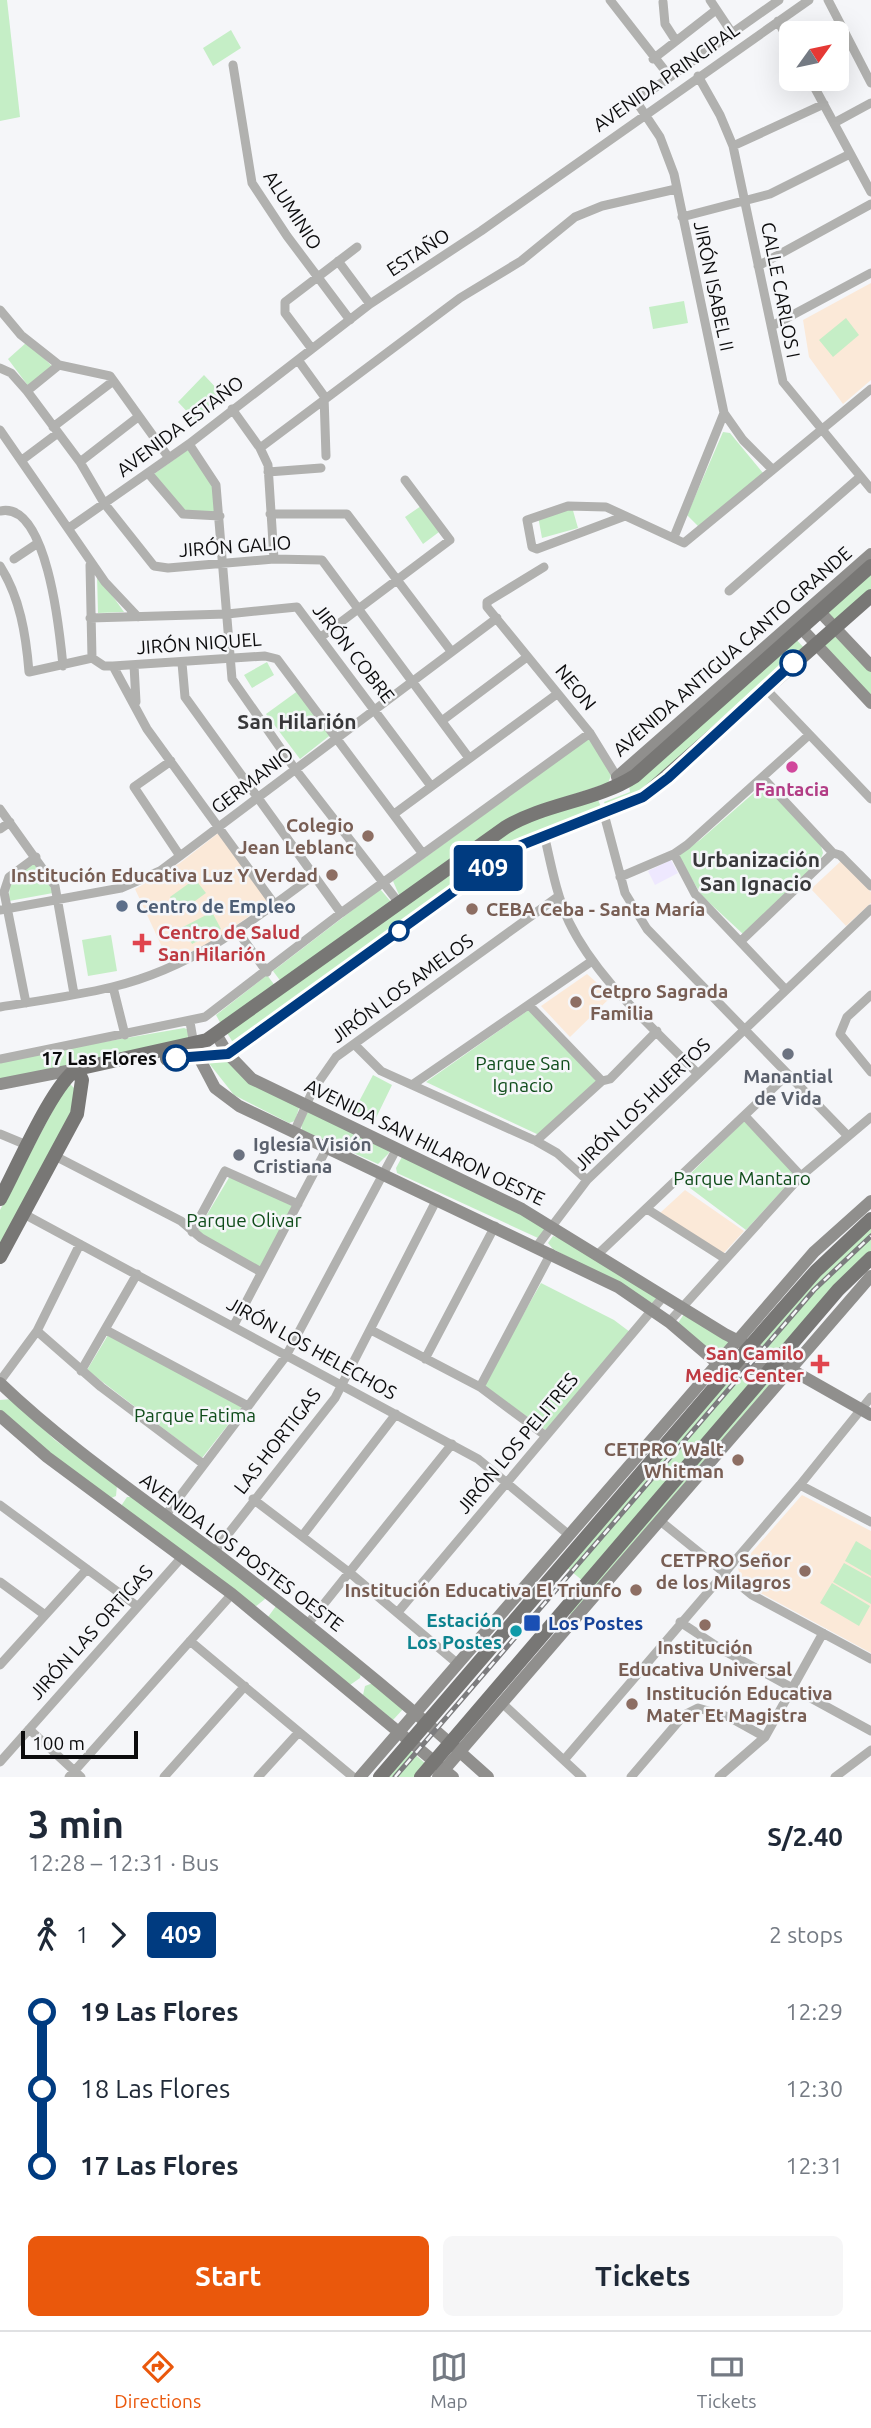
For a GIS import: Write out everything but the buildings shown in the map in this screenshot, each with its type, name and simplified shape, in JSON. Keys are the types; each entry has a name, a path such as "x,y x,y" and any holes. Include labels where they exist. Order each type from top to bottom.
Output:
{"main road":[{"name":"AVENIDA ANTIGUA CANTO GRANDE","path":"619,780 758,652 871,554"},
{"path":"195,1051 514,822 635,776 871,566"},
{"path":"0,1084 89,1076 195,1051 228,1054 514,848 544,834 634,802 668,778 814,643 871,596"},
{"path":"820,612 871,666"},
{"path":"800,628 871,703"},
{"path":"758,652 778,648"},
{"name":"AVENIDA SAN HILARON OESTE","path":"216,1034 228,1054 252,1079 494,1194 551,1226 681,1308 866,1412"},
{"path":"195,1051 215,1087 227,1098 618,1287 654,1311 722,1367 780,1366"},
{"path":"0,1199 59,1085 79,1075"},
{"path":"0,1257 77,1114 79,1075"},
{"path":"744,1343 814,1252 871,1201"},
{"path":"422,1718 458,1664 569,1535 744,1343 871,1219"},
{"path":"455,1748 503,1704 659,1520 838,1290 871,1258"},
{"path":"421,1777 443,1771 455,1748 780,1366 871,1276"},
{"path":"380,1777 422,1718 722,1367"},
{"name":"AVENIDA LOS POSTES OESTE","path":"0,1382 52,1432 274,1598 422,1718 488,1777"},
{"path":"0,1395 14,1396"},
{"name":"AVENIDA LOS POSTES OESTE","path":"0,1416 47,1457 232,1594 407,1736 443,1771"},
{"path":"112,1505 125,1487"},
{"path":"259,1616 274,1598"},
{"path":"354,1693 368,1674"},
{"path":"360,1777 407,1736"}],"street":[{"path":"610,0 653,59 670,77"},
{"path":"709,0 732,33"},
{"name":"AVENIDA PRINCIPAL","path":"636,101 779,0"},
{"name":"AVENIDA PRINCIPAL","path":"545,186 809,0"},
{"path":"828,0 871,83"},
{"path":"663,2 666,24 676,41"},
{"path":"653,59 716,10"},
{"name":"ALUMINIO","path":"233,65 252,183 350,320"},
{"name":"CALLE CARLOS I","path":"698,76 720,115 733,146 783,382 871,489"},
{"path":"817,91 871,192"},
{"name":"JIRÓN ISABEL II","path":"636,101 666,149 677,189 724,413 743,440 772,469"},
{"path":"834,123 871,103"},
{"path":"733,146 824,104"},
{"path":"682,217 770,194 850,154"},
{"name":"ESTAÑO","path":"312,349 370,304 545,186"},
{"path":"260,448 460,298 521,261 575,217 602,206 677,189"},
{"path":"758,266 871,204"},
{"path":"312,349 285,313 283,306 357,247"},
{"path":"338,261 370,304"},
{"path":"772,326 871,273"},
{"path":"0,310 21,335 59,365 110,376 169,458"},
{"name":"AVENIDA ESTAÑO","path":"69,528 189,444 232,408 312,349"},
{"path":"298,360 324,396 326,456"},
{"path":"27,391 59,365"},
{"name":"JIRÓN GALIO","path":"1,369 27,391 80,462 104,503 154,566 168,568 274,559 322,560 413,679 469,758"},
{"path":"22,460 112,382"},
{"path":"625,516 537,549 532,547 527,520 568,506 606,507 684,543 871,389"},
{"path":"232,408 260,448 268,472 274,559"},
{"path":"674,537 724,413"},
{"path":"80,462 138,417"},
{"path":"0,430 89,560 122,603 138,617"},
{"path":"189,444 214,478 225,564 232,679 295,769 399,903"},
{"path":"268,472 321,468"},
{"path":"148,473 183,514 220,516"},
{"path":"729,592 860,477"},
{"path":"321,637 450,540 405,480"},
{"path":"0,511 20,516 29,524 38,543 51,582 63,666"},
{"path":"270,514 344,512 451,651"},
{"path":"14,559 38,543"},
{"path":"0,566 15,593 25,635 29,672 92,658 89,560"},
{"path":"497,618 487,602 544,567"},
{"name":"JIRÓN COBRE","path":"90,618 227,614 297,607 431,786"},
{"name":"GERMANIO","path":"3,909 135,884 180,856 497,618"},
{"name":"NEON","path":"497,618 590,733 619,780"},
{"name":"JIRÓN NIQUEL","path":"92,658 104,666 265,656 277,659 423,854"},
{"path":"443,720 527,657"},
{"path":"182,663 185,697 341,913"},
{"path":"134,665 136,706"},
{"path":"113,666 148,729 275,905"},
{"path":"765,688 871,799"},
{"path":"394,814 557,694"},
{"path":"0,1059 205,1017 341,913 590,733"},
{"path":"620,877 674,854 764,779 809,735"},
{"path":"171,761 134,787 180,856"},
{"path":"764,779 833,853 840,855 871,886"},
{"path":"0,809 55,886 74,994"},
{"path":"604,814 625,893 647,929 743,1031 847,1135"},
{"path":"0,830 10,822"},
{"path":"544,834 559,896 568,920 592,961 697,1073"},
{"path":"741,941 833,853"},
{"path":"674,854 695,894 786,990"},
{"path":"26,1003 3,909 6,883 36,857"},
{"path":"0,1007 113,987 200,954 239,932 314,875"},
{"name":"JIRÓN LOS AMELOS","path":"294,1132 305,1104 326,1067 559,896"},
{"name":"JIRÓN LOS HUERTOS","path":"537,1246 587,1180 871,909"},
{"path":"239,932 267,972"},
{"path":"412,1085 592,961"},
{"path":"113,987 125,1035"},
{"path":"871,995 847,1017 840,1034 871,1072"},
{"path":"529,1005 602,1081"},
{"name":"AVENIDA SAN HILARON OESTE","path":"205,1017 216,1034"},
{"path":"190,1022 195,1051"},
{"path":"536,1141 602,1081 610,1079 657,1031"},
{"path":"354,1044 372,1066 536,1141 557,1153 587,1180"},
{"path":"596,1256 788,1074"},
{"path":"745,1116 801,1176"},
{"path":"668,1322 801,1176 871,1117"},
{"path":"0,1134 29,1146"},
{"path":"165,1516 202,1463 286,1356 397,1147"},
{"path":"233,1325 327,1148"},
{"path":"55,1156 181,1221 192,1232 261,1272"},
{"path":"192,1232 225,1171 298,1204"},
{"name":"LAS HORTIGAS","path":"214,1552 341,1387 438,1199"},
{"path":"647,1209 724,1258"},
{"name":"JIRÓN LOS HELECHOS","path":"24,1214 478,1459 569,1535"},
{"path":"425,1359 495,1226"},
{"path":"0,1382 37,1331 80,1244"},
{"path":"480,1387 551,1253"},
{"path":"81,1371 137,1274"},
{"name":"JIRÓN LOS PELITRES","path":"398,1612 654,1311 663,1297"},
{"path":"106,1330 248,1406"},
{"path":"371,1330 480,1387 546,1436"},
{"path":"37,1331 81,1371 202,1463"},
{"path":"564,1760 722,1573 866,1412 871,1397"},
{"path":"303,1535 396,1414"},
{"path":"307,1625 452,1444"},
{"path":"800,1485 871,1522"},
{"path":"253,1499 303,1535 458,1664"},
{"path":"0,1505 137,1606"},
{"path":"659,1520 752,1595 871,1659"},
{"name":"JIRÓN LAS ORTIGAS","path":"0,1762 181,1557"},
{"path":"1,1661 87,1569"},
{"path":"0,1581 45,1615"},
{"path":"29,1729 75,1775 232,1594"},
{"path":"680,1622 721,1649 871,1731"},
{"path":"719,1777 765,1737 823,1633"},
{"path":"190,1641 353,1777"},
{"path":"164,1777 244,1686"},
{"path":"503,1704 582,1777"},
{"path":"631,1777 690,1711 698,1709 729,1717 765,1737"},
{"path":"258,1777 299,1732"},
{"path":"835,1777 871,1751"}],"shaded area":[{"path":"871,283 871,380 843,404 809,357 803,320"},
{"path":"221,831 268,901 267,904 212,942 169,962 135,889 180,863"},
{"path":"671,860 678,873 655,885 648,871"},
{"path":"841,861 871,892 871,903 846,926 811,889"},
{"name":"Cetpro Sagrada Familia","path":"587,974 612,996 570,1037 541,1006"},
{"path":"685,1190 744,1231 723,1254 660,1213"},
{"name":"CETPRO Señor de los Milagros","path":"802,1495 871,1531 871,1653 742,1583 738,1568"}],"green space":[{"path":"0,0 7,0 20,117 0,121"},
{"path":"231,30 241,48 213,66 203,48"},
{"path":"684,301 688,323 653,329 649,307"},
{"path":"846,318 859,335 833,357 819,340"},
{"path":"27,342 53,367 29,387 8,359"},
{"path":"204,375 221,393 195,420 178,402"},
{"path":"723,432 730,433 763,473 699,527 687,515"},
{"path":"189,449 212,480 217,513 183,511 154,474"},
{"path":"421,506 439,532 423,544 405,517"},
{"path":"572,507 578,528 542,538 538,516"},
{"path":"871,573 871,592 835,621 831,620 828,609"},
{"path":"97,574 124,612 98,613"},
{"path":"833,636 839,637 871,671 871,698 822,645"},
{"path":"795,638 805,649 663,779 607,809 604,802 630,792 629,785"},
{"path":"267,662 274,675 252,688 244,675"},
{"path":"299,690 333,733 300,759 266,714"},
{"path":"590,737 612,773 608,783 562,798 399,895 393,881"},
{"path":"764,784 821,846 823,853 820,861 743,934 702,896 679,858 680,854"},
{"path":"598,800 603,811 561,824 236,1047 227,1033 525,821"},
{"path":"38,857 53,893 9,901 10,880"},
{"path":"195,879 206,893 180,912 170,897"},
{"path":"380,889 392,903 282,983 273,971"},
{"path":"212,912 221,929 192,944 183,927"},
{"path":"111,935 117,971 88,976 82,940"},
{"path":"267,975 276,987 222,1026 216,1015"},
{"name":"Parque San Ignacio","path":"530,1009 598,1080 539,1135 426,1082"},
{"path":"184,1028 189,1030 187,1041 0,1079 0,1060"},
{"path":"230,1059 299,1108 295,1121 289,1123 234,1095 208,1062"},
{"path":"373,1075 392,1085 374,1122 354,1111"},
{"path":"68,1082 76,1090 73,1112 0,1248 0,1210"},
{"path":"308,1111 388,1146 389,1153 378,1164 302,1130 301,1124"},
{"name":"Parque Mantaro","path":"744,1121 796,1175 746,1230 682,1182"},
{"path":"403,1155 491,1195 546,1229 538,1238 397,1173 396,1168"},
{"name":"Parque Olivar","path":"230,1176 295,1207 261,1268 196,1233"},
{"path":"871,1224 871,1252 778,1354 759,1344 817,1275"},
{"path":"553,1236 658,1298 654,1304 553,1249 548,1243"},
{"path":"541,1283 614,1320 630,1332 547,1431 483,1385"},
{"path":"684,1314 733,1342 718,1358 678,1323"},
{"name":"Parque Fatima","path":"108,1335 242,1407 202,1458 87,1370"},
{"path":"731,1376 757,1379 583,1581 566,1567"},
{"path":"766,1379 774,1381 572,1615 567,1612"},
{"path":"12,1399 55,1440 117,1485 116,1496 109,1499 0,1413 0,1400"},
{"path":"127,1497 132,1497 264,1594 265,1599 255,1607 121,1506"},
{"path":"856,1541 871,1550 871,1576 845,1561"},
{"path":"844,1563 871,1578 871,1604 833,1582"},
{"path":"832,1583 870,1606 859,1626 820,1603"},
{"path":"276,1606 361,1673 360,1678 350,1685 268,1617"},
{"path":"373,1683 404,1708 393,1720 363,1695 365,1686"},
{"path":"410,1750 426,1764 415,1777 386,1777"}],"railway":[{"path":"395,1777 814,1290 871,1236"}],"bus line":[{"name":"409","path":"176,1058 218,1057 228,1054 514,848 544,834 624,807 643,797 668,778 793,663"}],"place":[{"name":"Fantacia","path":"792,767"},
{"name":"Colegio Jean Leblanc","path":"368,836"},
{"name":"Institución Educativa Luz Y Verdad","path":"332,875"},
{"name":"Centro de Empleo","path":"122,906"},
{"name":"CEBA Ceba - Santa María","path":"472,909"},
{"name":"Centro de Salud San Hilarión","path":"142,943"},
{"name":"Cetpro Sagrada Familia","path":"576,1002"},
{"name":"Manantial de Vida","path":"788,1054"},
{"name":"17 Las Flores","path":"176,1058"},
{"name":"Iglesía Visión Cristiana","path":"239,1155"},
{"name":"San Camilo Medic Center","path":"820,1364"},
{"name":"CETPRO Walt Whitman","path":"738,1460"},
{"name":"CETPRO Señor de los Milagros","path":"805,1571"},
{"name":"Institución Educativa El Triunfo","path":"636,1590"},
{"name":"Los Postes","path":"532,1623"},
{"name":"Institución Educativa Universal","path":"705,1625"},
{"name":"Estación Los Postes","path":"516,1631"},
{"name":"Institución Educativa Mater Et Magistra","path":"632,1704"}],"district":[{"name":"San Hilarión","path":"297,721"},
{"name":"Urbanización San Ignacio","path":"756,871"}]}
